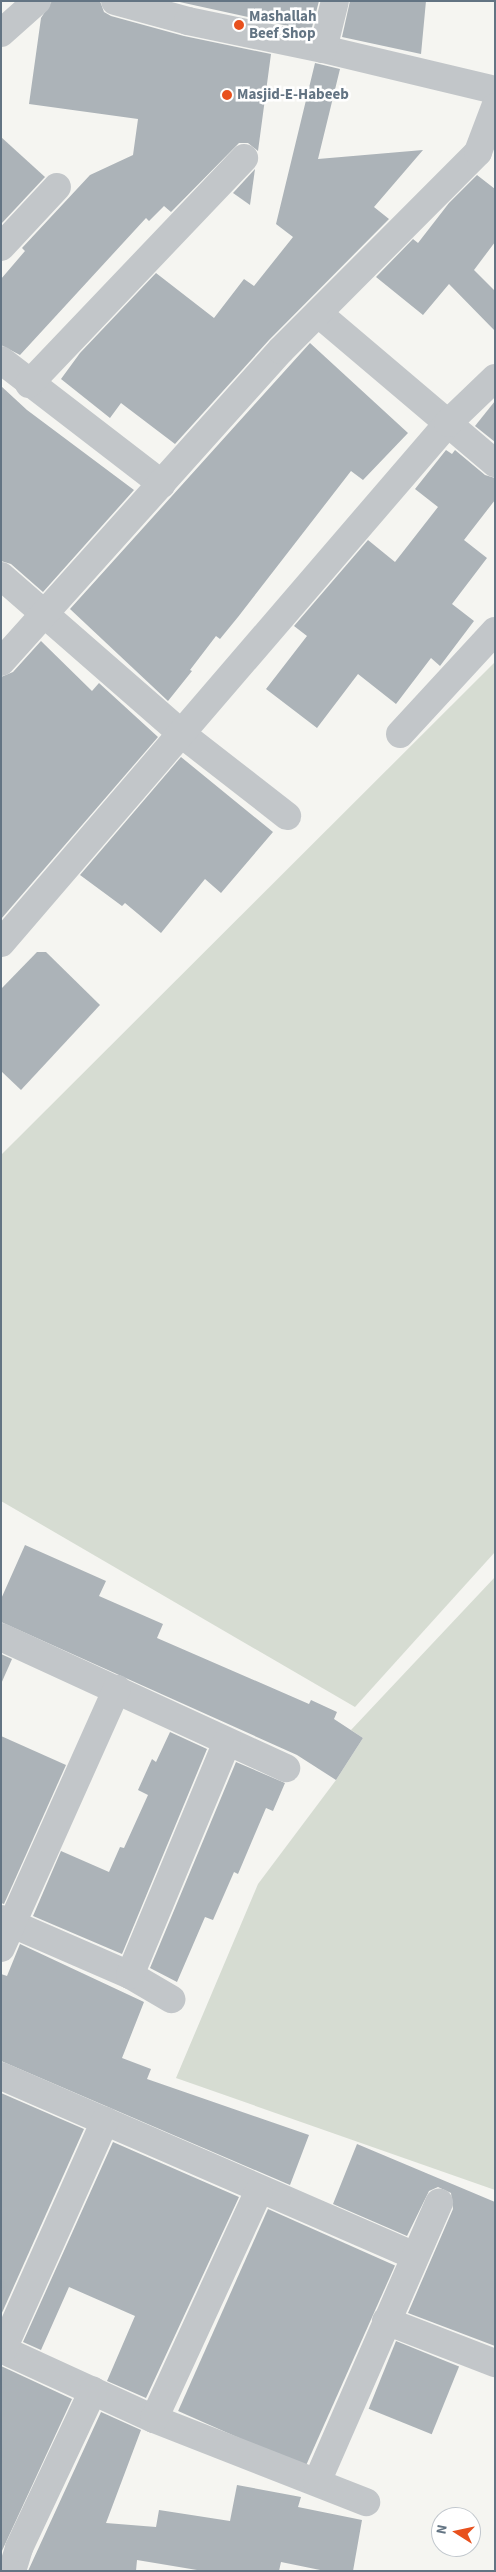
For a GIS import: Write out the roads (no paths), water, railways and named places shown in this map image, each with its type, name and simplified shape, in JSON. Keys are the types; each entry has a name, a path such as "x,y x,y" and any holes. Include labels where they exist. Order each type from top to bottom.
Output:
{"street":[{"path":"1,33 38,1"},
{"path":"115,1 190,11 323,49 495,90"},
{"path":"323,49 335,1"},
{"path":"1,662 281,350 319,314 478,152 495,107"},
{"path":"29,384 244,158"},
{"path":"1,247 57,188"},
{"path":"319,314 495,463"},
{"path":"1,360 29,384 162,484"},
{"path":"1,943 182,735 448,423 495,378"},
{"path":"1,576 182,735 287,816"},
{"path":"400,734 495,631"},
{"path":"1,1637 286,1768"},
{"path":"1,1948 7,1921 117,1689"},
{"path":"130,1975 227,1742"},
{"path":"7,1921 130,1975 171,1998"},
{"path":"1,2076 259,2191 414,2256"},
{"path":"105,2121 2,2349 154,2419 366,2502"},
{"path":"154,2419 259,2191"},
{"path":"317,2482 414,2256 439,2203"},
{"path":"386,2321 495,2363"},
{"path":"12,2571 19,2548 93,2391"}],"place":[{"name":"Mashallah Beef Shop","path":"239,25"},
{"name":"Masjid-E-Habeeb","path":"227,95"}]}
